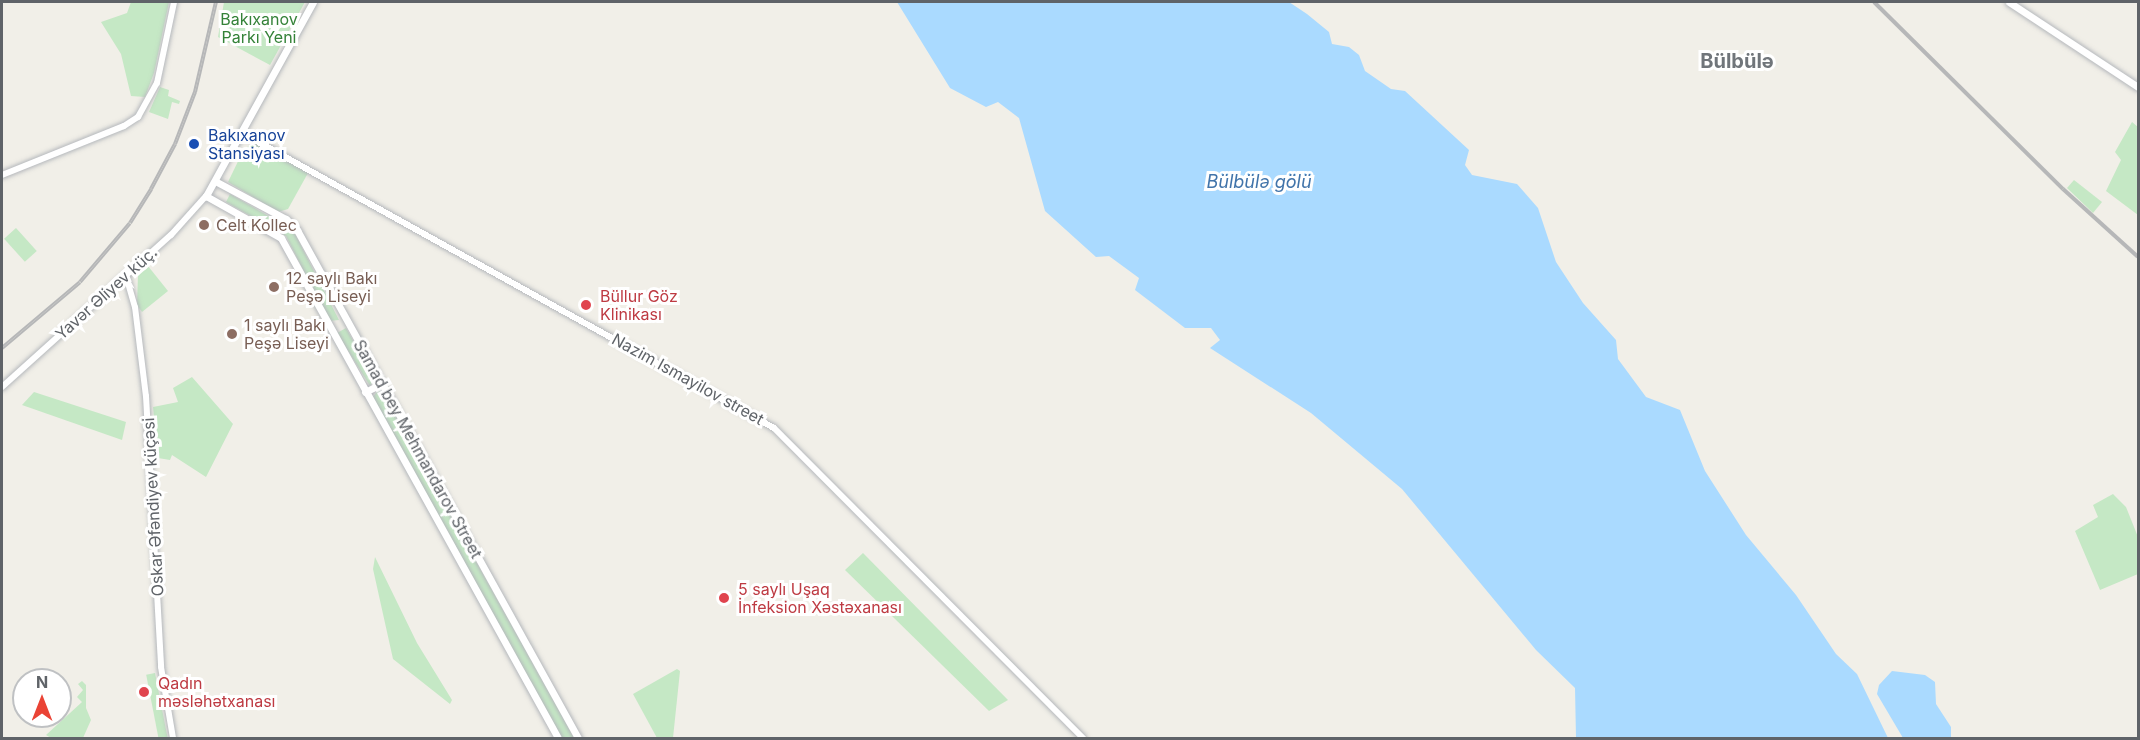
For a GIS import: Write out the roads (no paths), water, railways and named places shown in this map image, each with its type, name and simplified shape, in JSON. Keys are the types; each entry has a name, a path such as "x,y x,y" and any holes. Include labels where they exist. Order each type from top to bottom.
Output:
{"main road":[{"path":"206,196 313,2"},
{"path":"2009,2 2139,87"},
{"name":"Samad bey Mehmandarov Street","path":"216,179 228,189 294,226 578,738"},
{"name":"Samad bey Mehmandarov Street","path":"206,196 281,238 558,738"},
{"path":"333,332 347,324"},
{"path":"365,392 381,384"}],"street":[{"path":"2,176 124,126 138,117 157,83 174,2"},
{"name":"Nazim Ismayilov street","path":"242,133 774,428 1083,738"},
{"name":"Yavər Əliyev küç.","path":"2,387 180,226 206,196"},
{"name":"Oskar Əfəndiyev küçəsi","path":"126,276 135,307 148,419 161,667 173,738"}],"water":[{"name":"Bülbülə gölü","path":"897,2 1289,2 1307,14 1329,32 1332,44 1349,47 1359,55 1365,71 1391,89 1405,91 1469,150 1465,165 1472,175 1517,184 1538,208 1556,262 1583,303 1616,340 1618,359 1646,397 1680,410 1705,471 1746,535 1796,595 1836,654 1857,674 1888,738 1576,738 1575,688 1536,650 1402,489 1311,413 1210,348 1220,340 1211,328 1185,328 1135,290 1139,278 1109,256 1096,257 1045,211 1019,118 998,102 986,107 950,88"},
{"path":"1892,671 1925,675 1935,682 1936,704 1951,727 1951,738 1903,738 1877,694 1879,685"}],"railway":[{"path":"2,348 80,282 130,223 175,144 195,92 216,2"},
{"path":"1874,2 2063,189 2138,257"}],"place":[{"name":"Bakıxanov Stansiyası","path":"194,144"},
{"name":"Celt Kollec","path":"204,225"},
{"name":"12 saylı Bakı Peşə Liseyi","path":"274,287"},
{"name":"Büllur Göz Klinikası","path":"586,305"},
{"name":"1 saylı Bakı Peşə Liseyi","path":"232,334"},
{"name":"5 saylı Uşaq İnfeksion Xəstəxanası","path":"724,598"},
{"name":"Qadın məsləhətxanası","path":"144,692"}],"district":[{"name":"Bülbülə","path":"1737,61"}],"park label":[{"name":"Bakıxanov Parkı Yeni","path":"259,28"}]}
